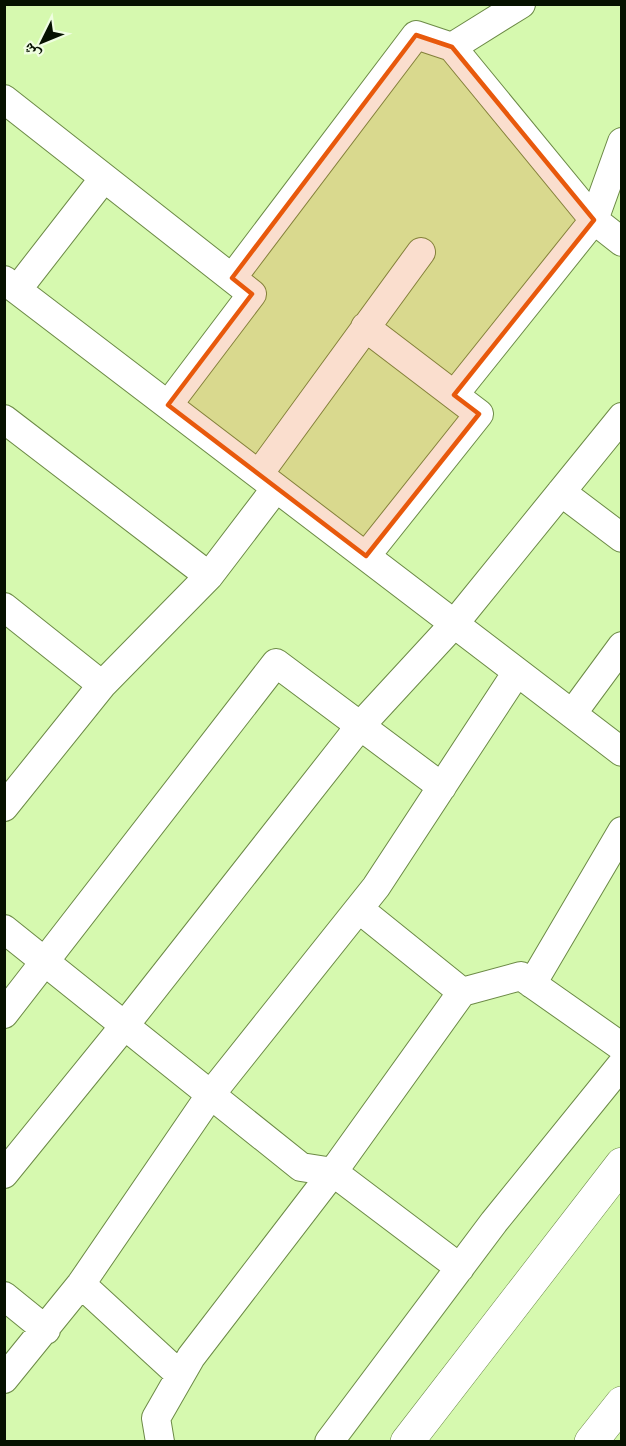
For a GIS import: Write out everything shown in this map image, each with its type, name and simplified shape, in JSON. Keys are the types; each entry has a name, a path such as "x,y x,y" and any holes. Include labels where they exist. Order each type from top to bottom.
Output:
{"main road":[{"path":"407,1442 621,1164"},
{"path":"591,1442 621,1403"}],"street":[{"path":"452,46 521,4"},
{"path":"232,278 416,35 452,46 594,220 621,242"},
{"path":"4,99 252,294 168,405"},
{"path":"454,395 594,220 621,142"},
{"path":"104,178 11,285 621,752"},
{"path":"4,807 102,685 209,576 364,327 421,252"},
{"path":"364,327 478,414 366,556"},
{"path":"6,1169 125,1025 360,726 454,624 621,417"},
{"path":"4,419 209,576"},
{"path":"561,492 621,538"},
{"path":"4,607 102,685"},
{"path":"572,714 621,646"},
{"path":"4,1014 276,663 442,787"},
{"path":"4,1379 81,1284 211,1094 376,887 517,672"},
{"path":"532,984 621,831"},
{"path":"359,909 462,992"},
{"path":"4,929 301,1167 333,1172 460,1268"},
{"path":"160,1442 156,1418 190,1357 333,1172 462,992 521,976 621,1047"},
{"path":"329,1442 460,1268 621,1065"},
{"path":"81,1284 180,1375"},
{"path":"4,1296 45,1330"}],"highlighted area":[{"path":"416,35 452,47 594,220 454,395 479,414 366,556 168,405 252,294 232,278"}]}
